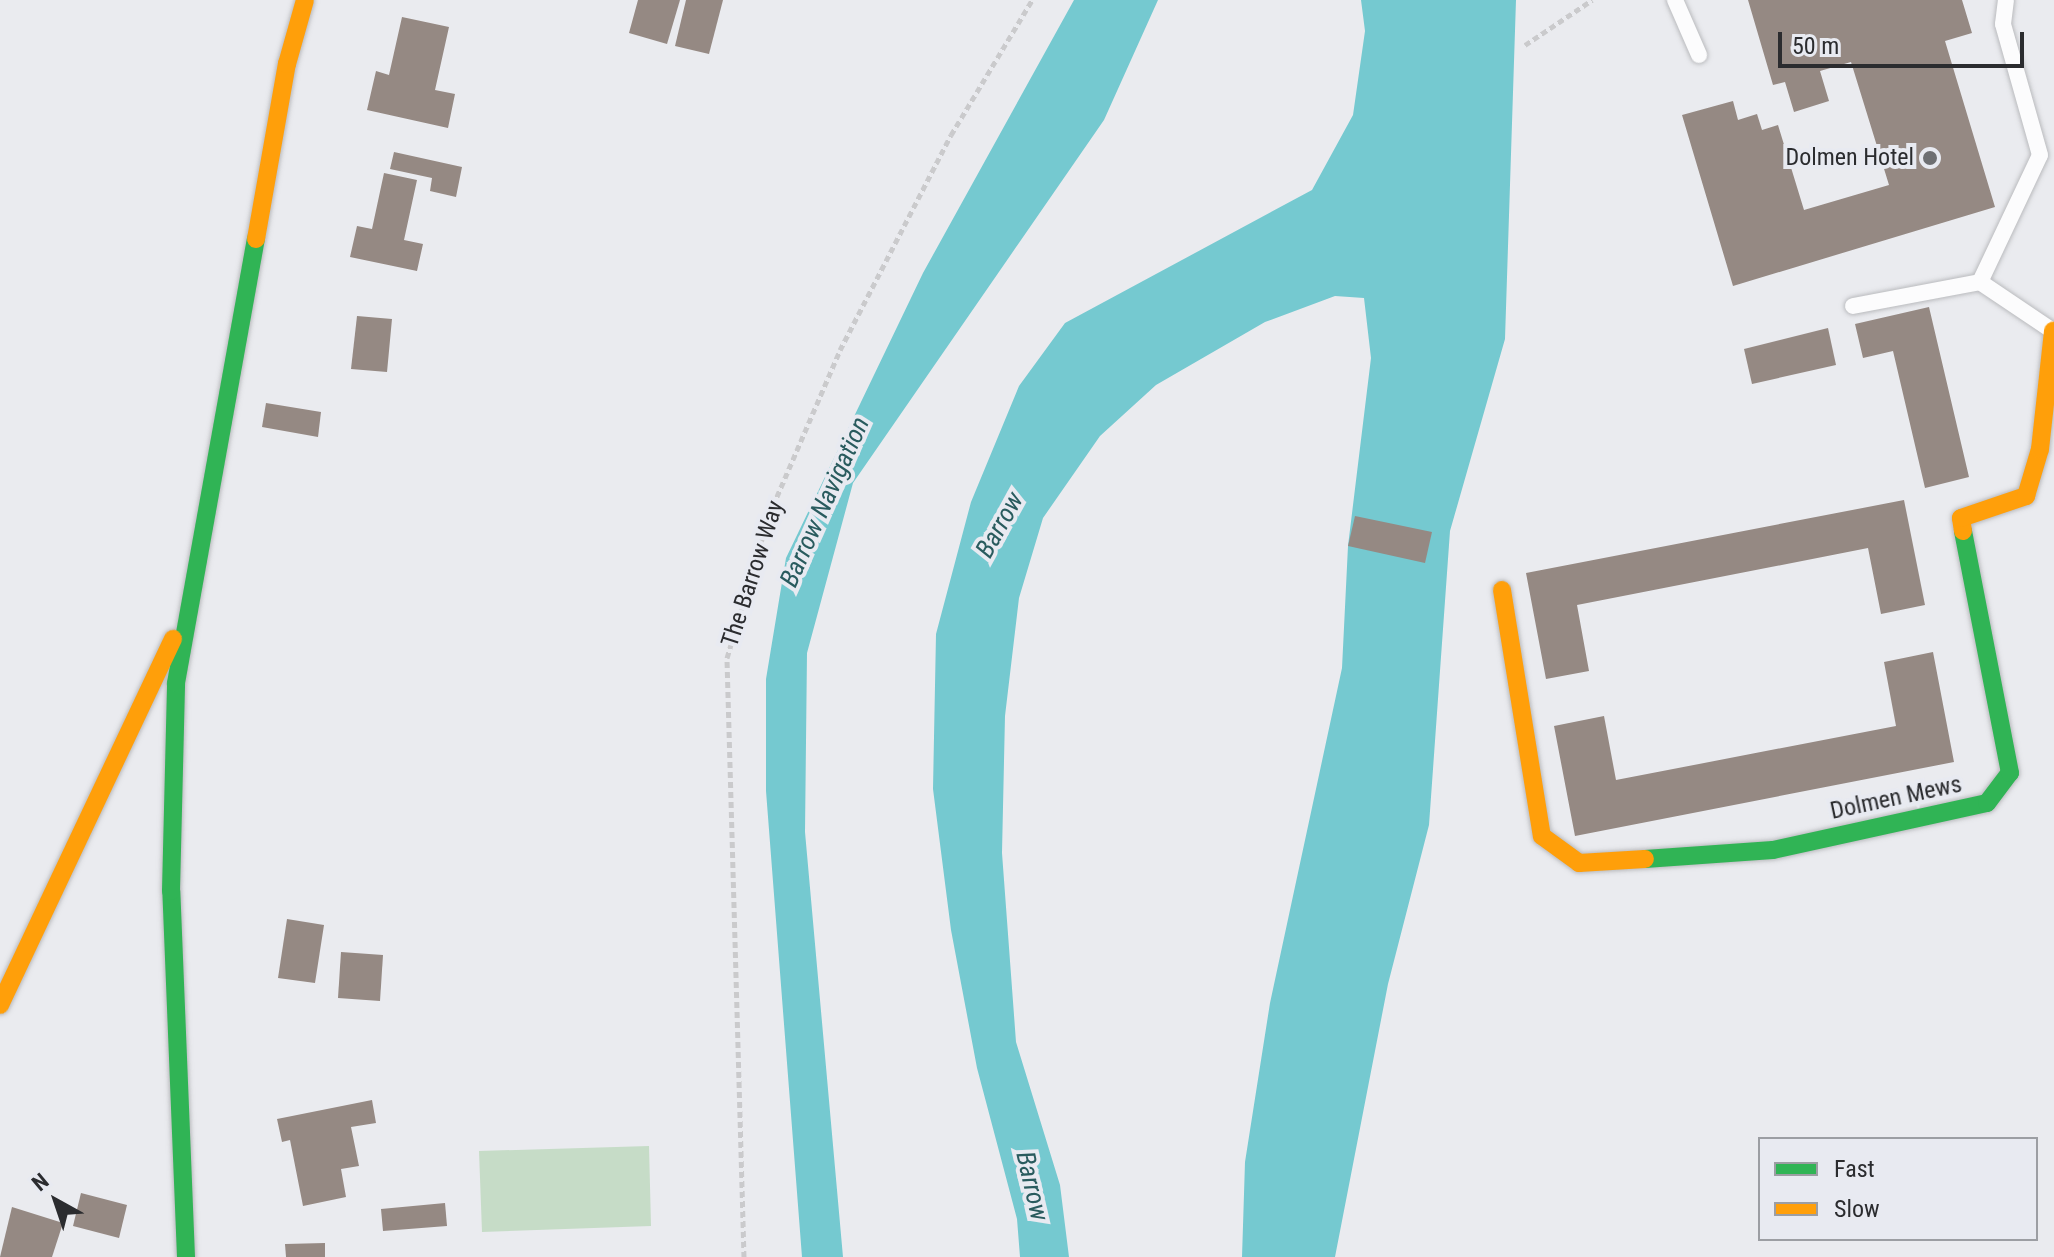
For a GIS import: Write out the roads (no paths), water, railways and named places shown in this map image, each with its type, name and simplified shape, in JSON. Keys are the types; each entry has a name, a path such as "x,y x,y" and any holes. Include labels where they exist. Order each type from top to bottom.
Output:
{"street":[{"path":"186,1257 171,891 176,683 287,64 305,0"},
{"name":"Dolmen Mews","path":"1502,590 1542,836 1579,863 1773,850 1987,803 2010,773 1961,518 2026,496 2040,449 2054,331"},
{"path":"0,1005 140,700 188,610"}],"lane":[{"path":"1675,0 1699,55"},
{"path":"1980,282 2040,155 2003,24 2006,0"},
{"path":"1853,306 1980,282 2054,331"}],"water":[{"name":"Barrow Navigation","path":"1074,0 1158,0 1104,120 853,483 807,653 805,832 843,1257 802,1257 766,791 766,679 786,558 923,273"},
{"name":"Barrow","path":"1361,0 1516,0 1505,339 1450,531 1429,825 1388,984 1335,1257 1242,1257 1245,1162 1270,1003 1342,668 1348,546 1371,358 1364,298 1335,296 1265,322 1156,385 1100,436 1043,518 1019,598 1005,716 1002,853 1016,1042 1060,1185 1069,1257 1020,1257 1017,1219 977,1068 951,930 933,789 936,634 971,502 1019,386 1065,323 1312,190 1353,115 1365,31"}],"place":[{"name":"Dolmen Hotel","path":"1930,158"}]}
